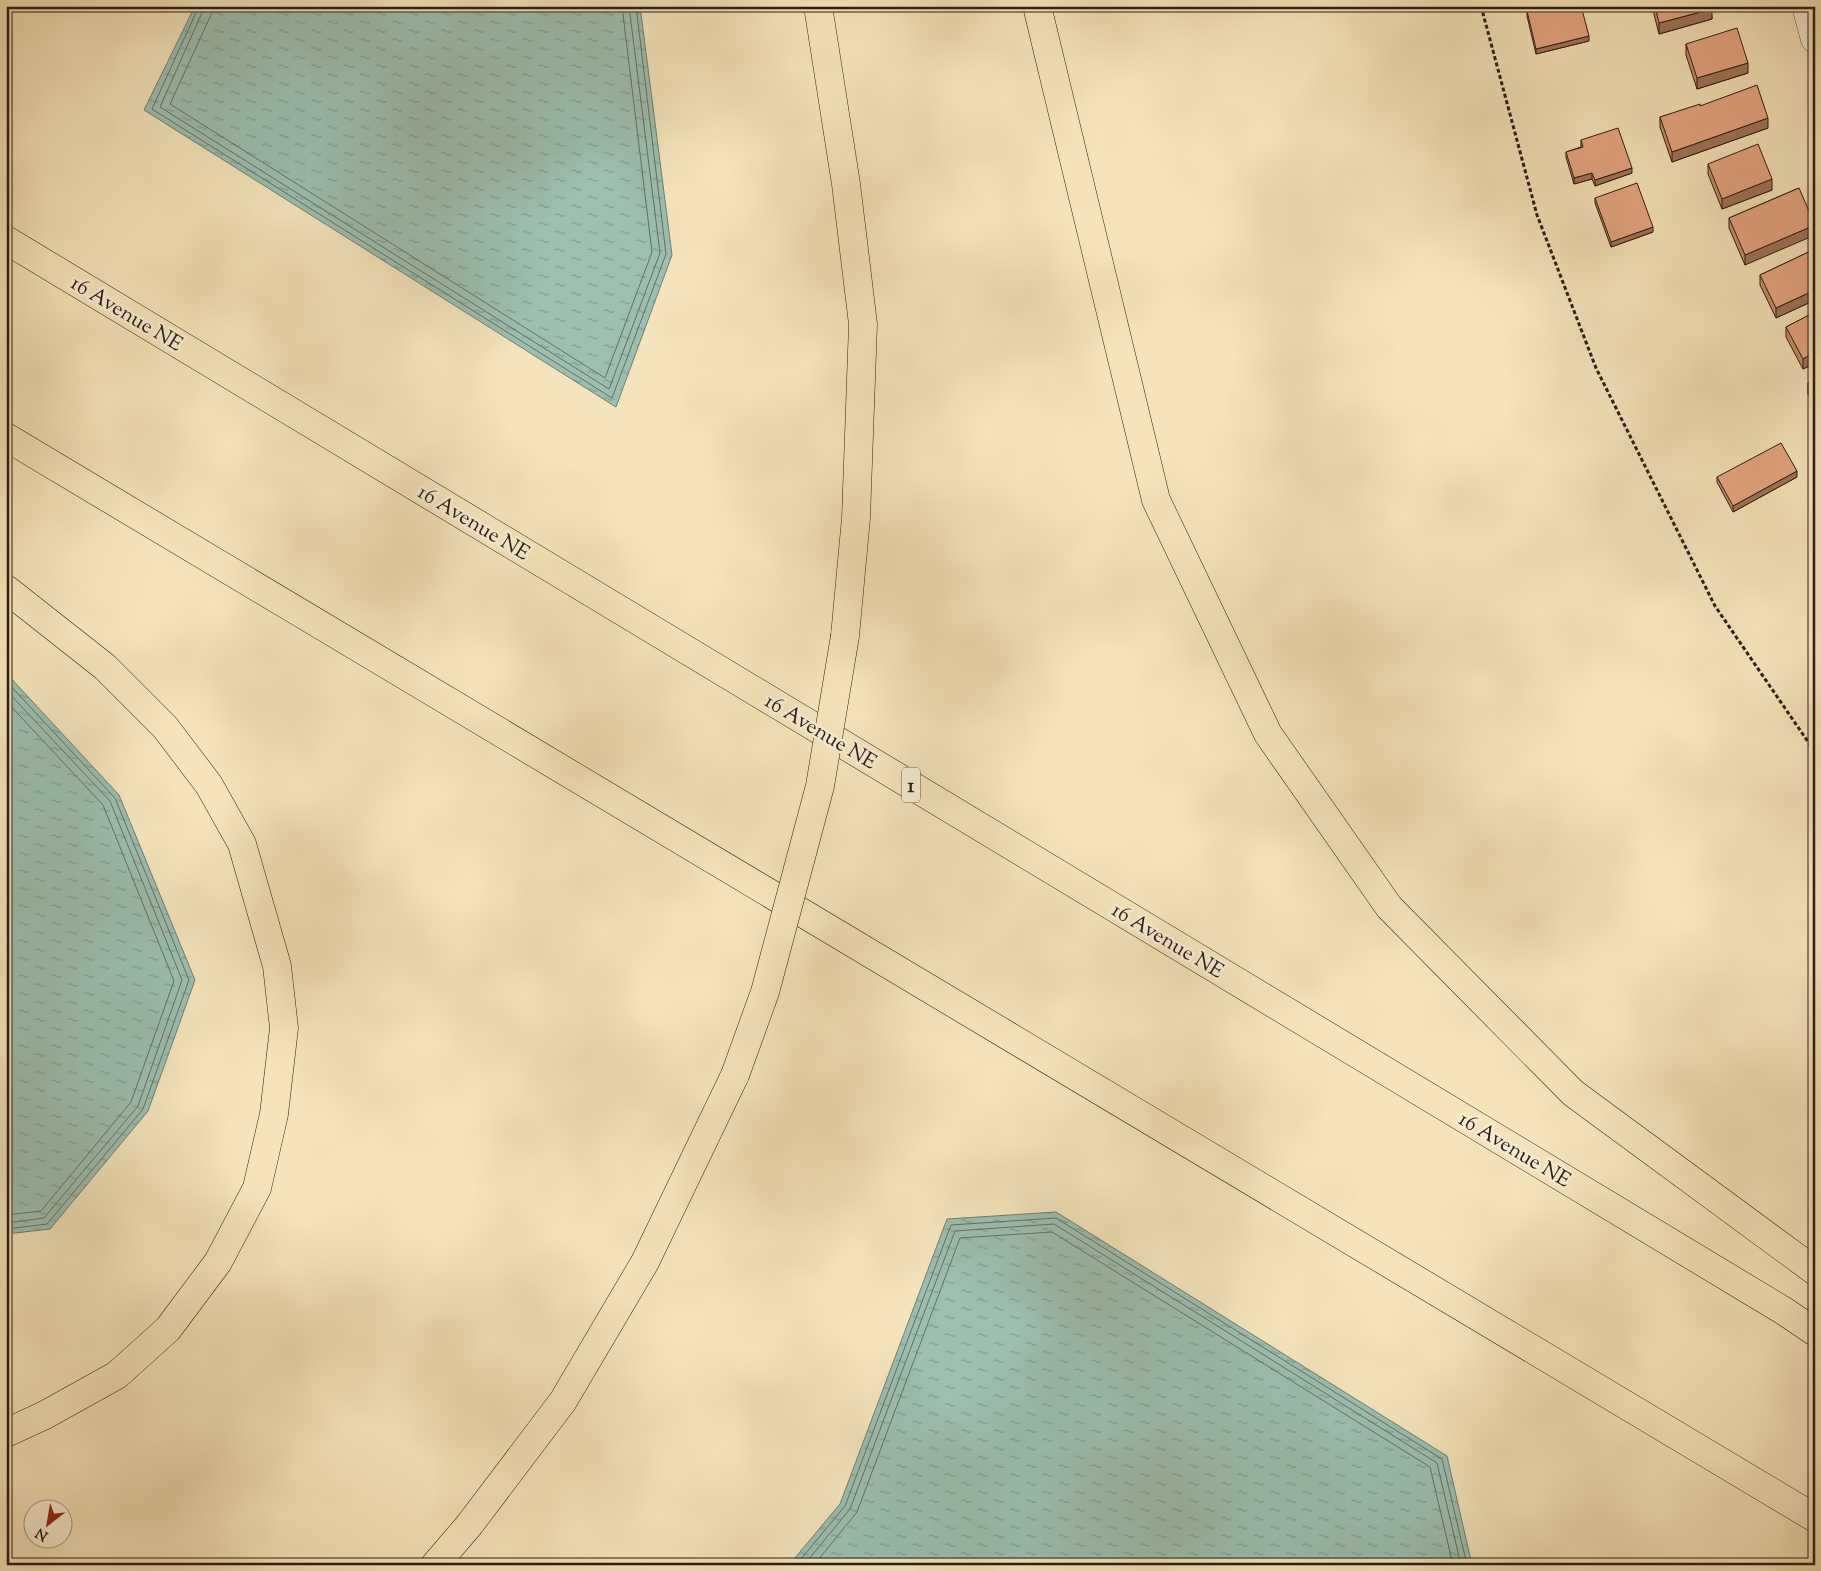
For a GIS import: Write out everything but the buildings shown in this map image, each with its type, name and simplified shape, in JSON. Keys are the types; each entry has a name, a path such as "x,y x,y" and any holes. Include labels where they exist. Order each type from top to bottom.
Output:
{"highway":[{"path":"435,1565 470,1524 563,1401 645,1262 735,1075 764,992 820,786 845,636 856,518 863,324 846,184 818,6"},
{"path":"1037,6 1156,500 1268,734 1389,907 1573,1093 1815,1271"},
{"name":"16 Avenue NE","path":"6,240 1815,1332"},
{"path":"6,437 1815,1518"},
{"path":"6,589 22,599 105,666 165,728 209,785 242,844 277,966 284,1028 274,1114 257,1188 218,1262 168,1329 117,1375 45,1415 6,1433"}],"street":[{"path":"1806,6 1815,39"}],"path":[{"path":"1482,6 1537,215 1596,368 1715,606 1815,752"}],"water":[{"path":"195,6 640,6 672,255 616,407 144,110"},
{"path":"6,673 119,795 195,980 148,1111 50,1229 6,1234"},
{"path":"1056,1212 1447,1456 1472,1565 789,1565 840,1504 947,1219"}]}
